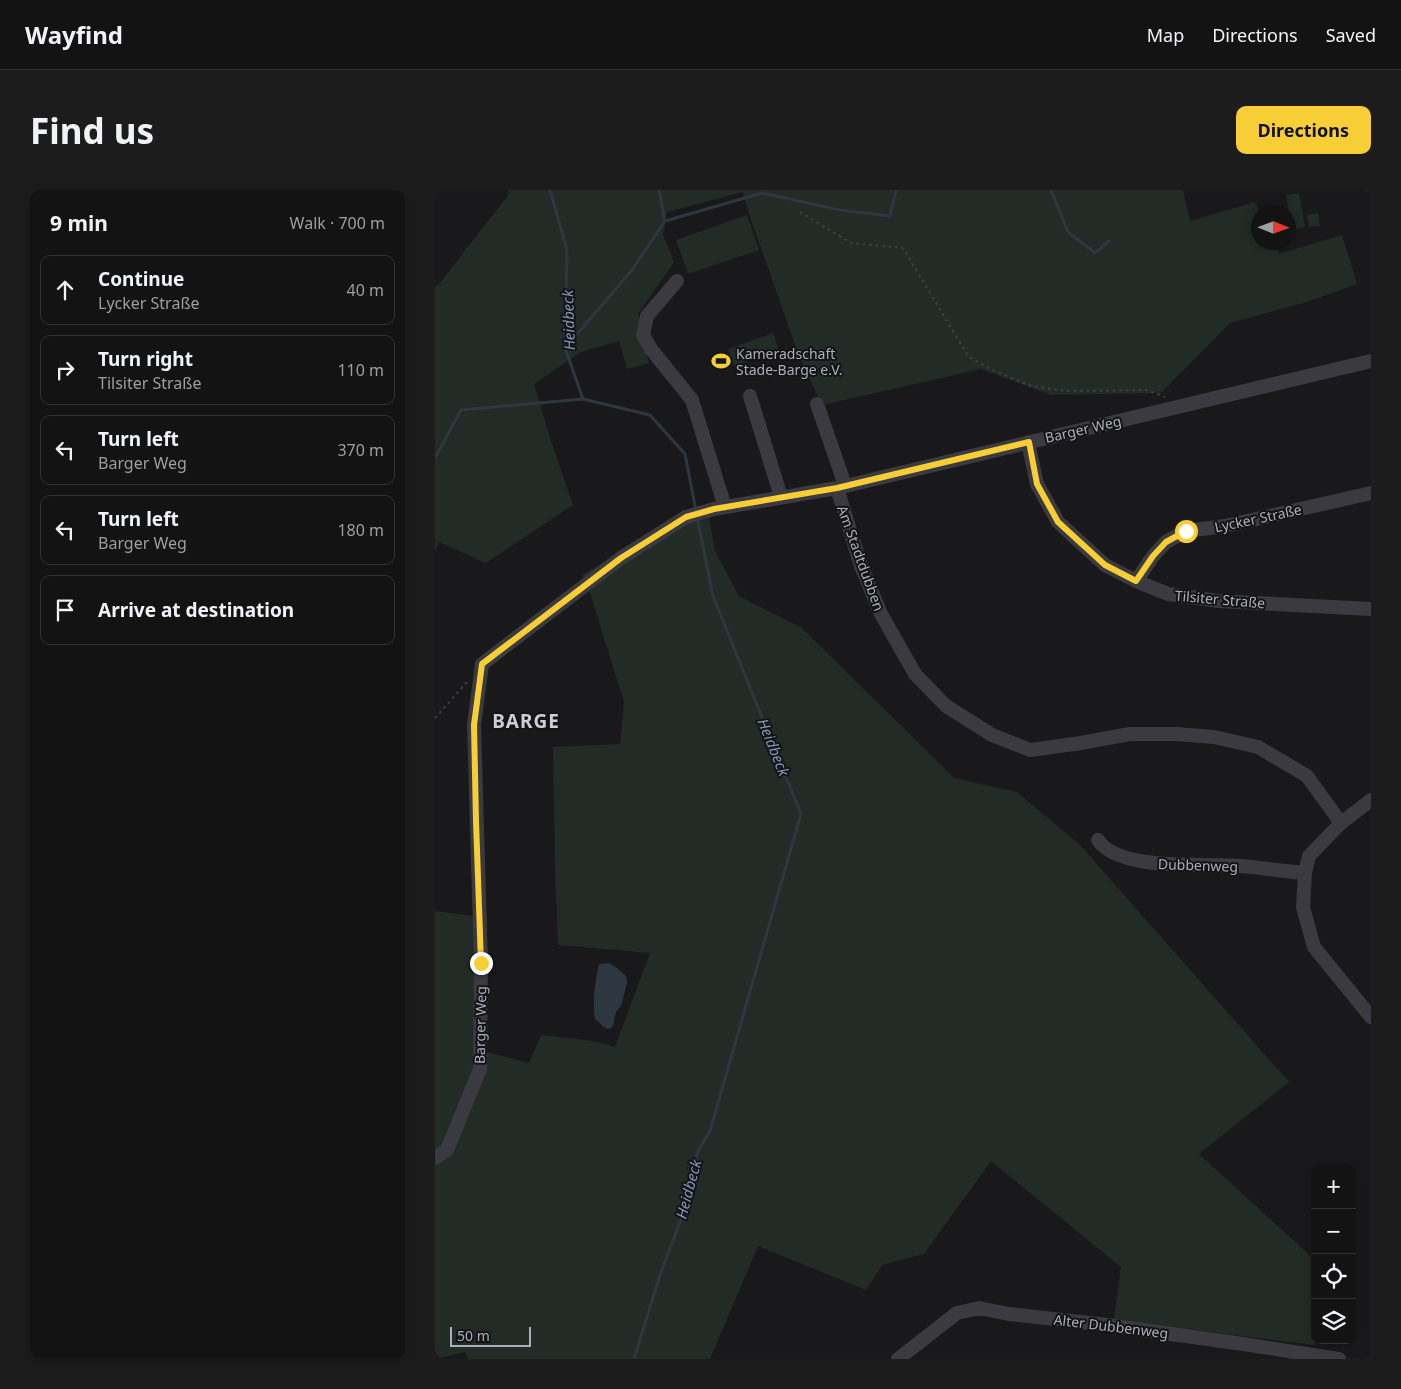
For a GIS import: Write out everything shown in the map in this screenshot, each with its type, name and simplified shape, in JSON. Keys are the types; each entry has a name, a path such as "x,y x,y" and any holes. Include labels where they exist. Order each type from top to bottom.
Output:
{"street":[{"path":"677,281 647,316 643,335 651,349 692,400 720,508"},
{"name":"Barger Weg","path":"435,1158 447,1150 480,1069 481,963 474,725 482,664 621,558 686,517 720,508 841,486 1371,361"},
{"path":"750,396 781,497"},
{"name":"Am Stadtdubben","path":"817,404 841,486 861,566 881,614 915,674 946,706 992,735 1030,750 1130,734 1176,734 1214,737 1258,747 1307,776 1341,823"},
{"name":"Tilsiter Straße","path":"1029,442 1037,484 1058,522 1105,565 1136,581 1168,594 1219,601 1371,609"},
{"name":"Lycker Straße","path":"1136,581 1153,556 1166,542 1186,531 1225,526 1371,493"},
{"path":"1371,800 1341,823 1309,856 1305,873 1303,907 1313,947 1371,1017"},
{"name":"Dubbenweg","path":"1098,840 1101,845 1119,856 1153,864 1240,866 1305,873"},
{"path":"1359,1002 1371,994"},
{"name":"Alter Dubbenweg","path":"898,1359 957,1313 979,1308 1009,1314 1107,1325 1339,1359"}],"path":[{"path":"800,212 851,243 903,248 969,356 990,369 1028,385 1065,391 1147,390 1167,397 1174,408"},
{"path":"435,718 482,664"}],"shaded area":[{"path":"508,190 1183,190 1190,221 1255,202 1256,205 1251,205 1251,250 1277,250 1279,254 1342,235 1357,284 1307,302 1230,323 1161,393 1051,395 981,369 822,405 798,353 743,192 667,212 663,235 674,262 638,314 645,334 641,336 649,363 627,369 619,341 581,352 534,384 573,505 486,563 439,542 435,551 435,287 509,194"},
{"path":"1299,193 1305,227 1296,229 1296,205 1288,205 1286,195"},
{"path":"1318,213 1320,226 1309,227 1307,215"},
{"path":"747,215 759,250 688,274 676,240"},
{"path":"773,333 779,350 734,366 728,349"},
{"path":"707,505 715,551 739,596 802,628 954,778 1017,792 1080,845 1289,1082 1199,1154 1311,1256 1311,1344 1314,1345 1114,1320 1121,1267 991,1161 924,1254 882,1265 866,1290 758,1246 710,1359 468,1359 465,1352 435,1359 435,911 474,916 479,1050 529,1063 541,1035 594,1041 615,1047 650,953 558,945 553,747 620,744 624,702 591,596 582,575 691,509"},
{"path":"609,963 626,976 627,983 621,1006 616,1012 613,1026 609,1029 595,1019 594,1005 599,964"}],"waterway":[{"name":"Heidbeck","path":"550,190 567,250 565,348 583,399 650,415 685,454 696,511"},
{"path":"659,190 665,221"},
{"path":"566,347 632,270 665,221 762,193 840,210 890,216 896,190"},
{"path":"1051,190 1068,232 1095,253 1109,241"},
{"path":"435,458 461,410 583,399"},
{"name":"Heidbeck","path":"634,1359 660,1275 685,1209 698,1151 710,1131 801,814 713,596 697,517"}],"place":[{"name":"Kameradschaft Stade-Barge e.V.","path":"721,361"}],"district":[{"name":"BARGE","path":"526,721"}],"route":[{"path":"481,963 474,725 482,664 621,558 686,517 714,509 837,488 1029,442 1037,484 1058,522 1105,565 1136,581 1153,556 1166,542 1186,531"}]}
